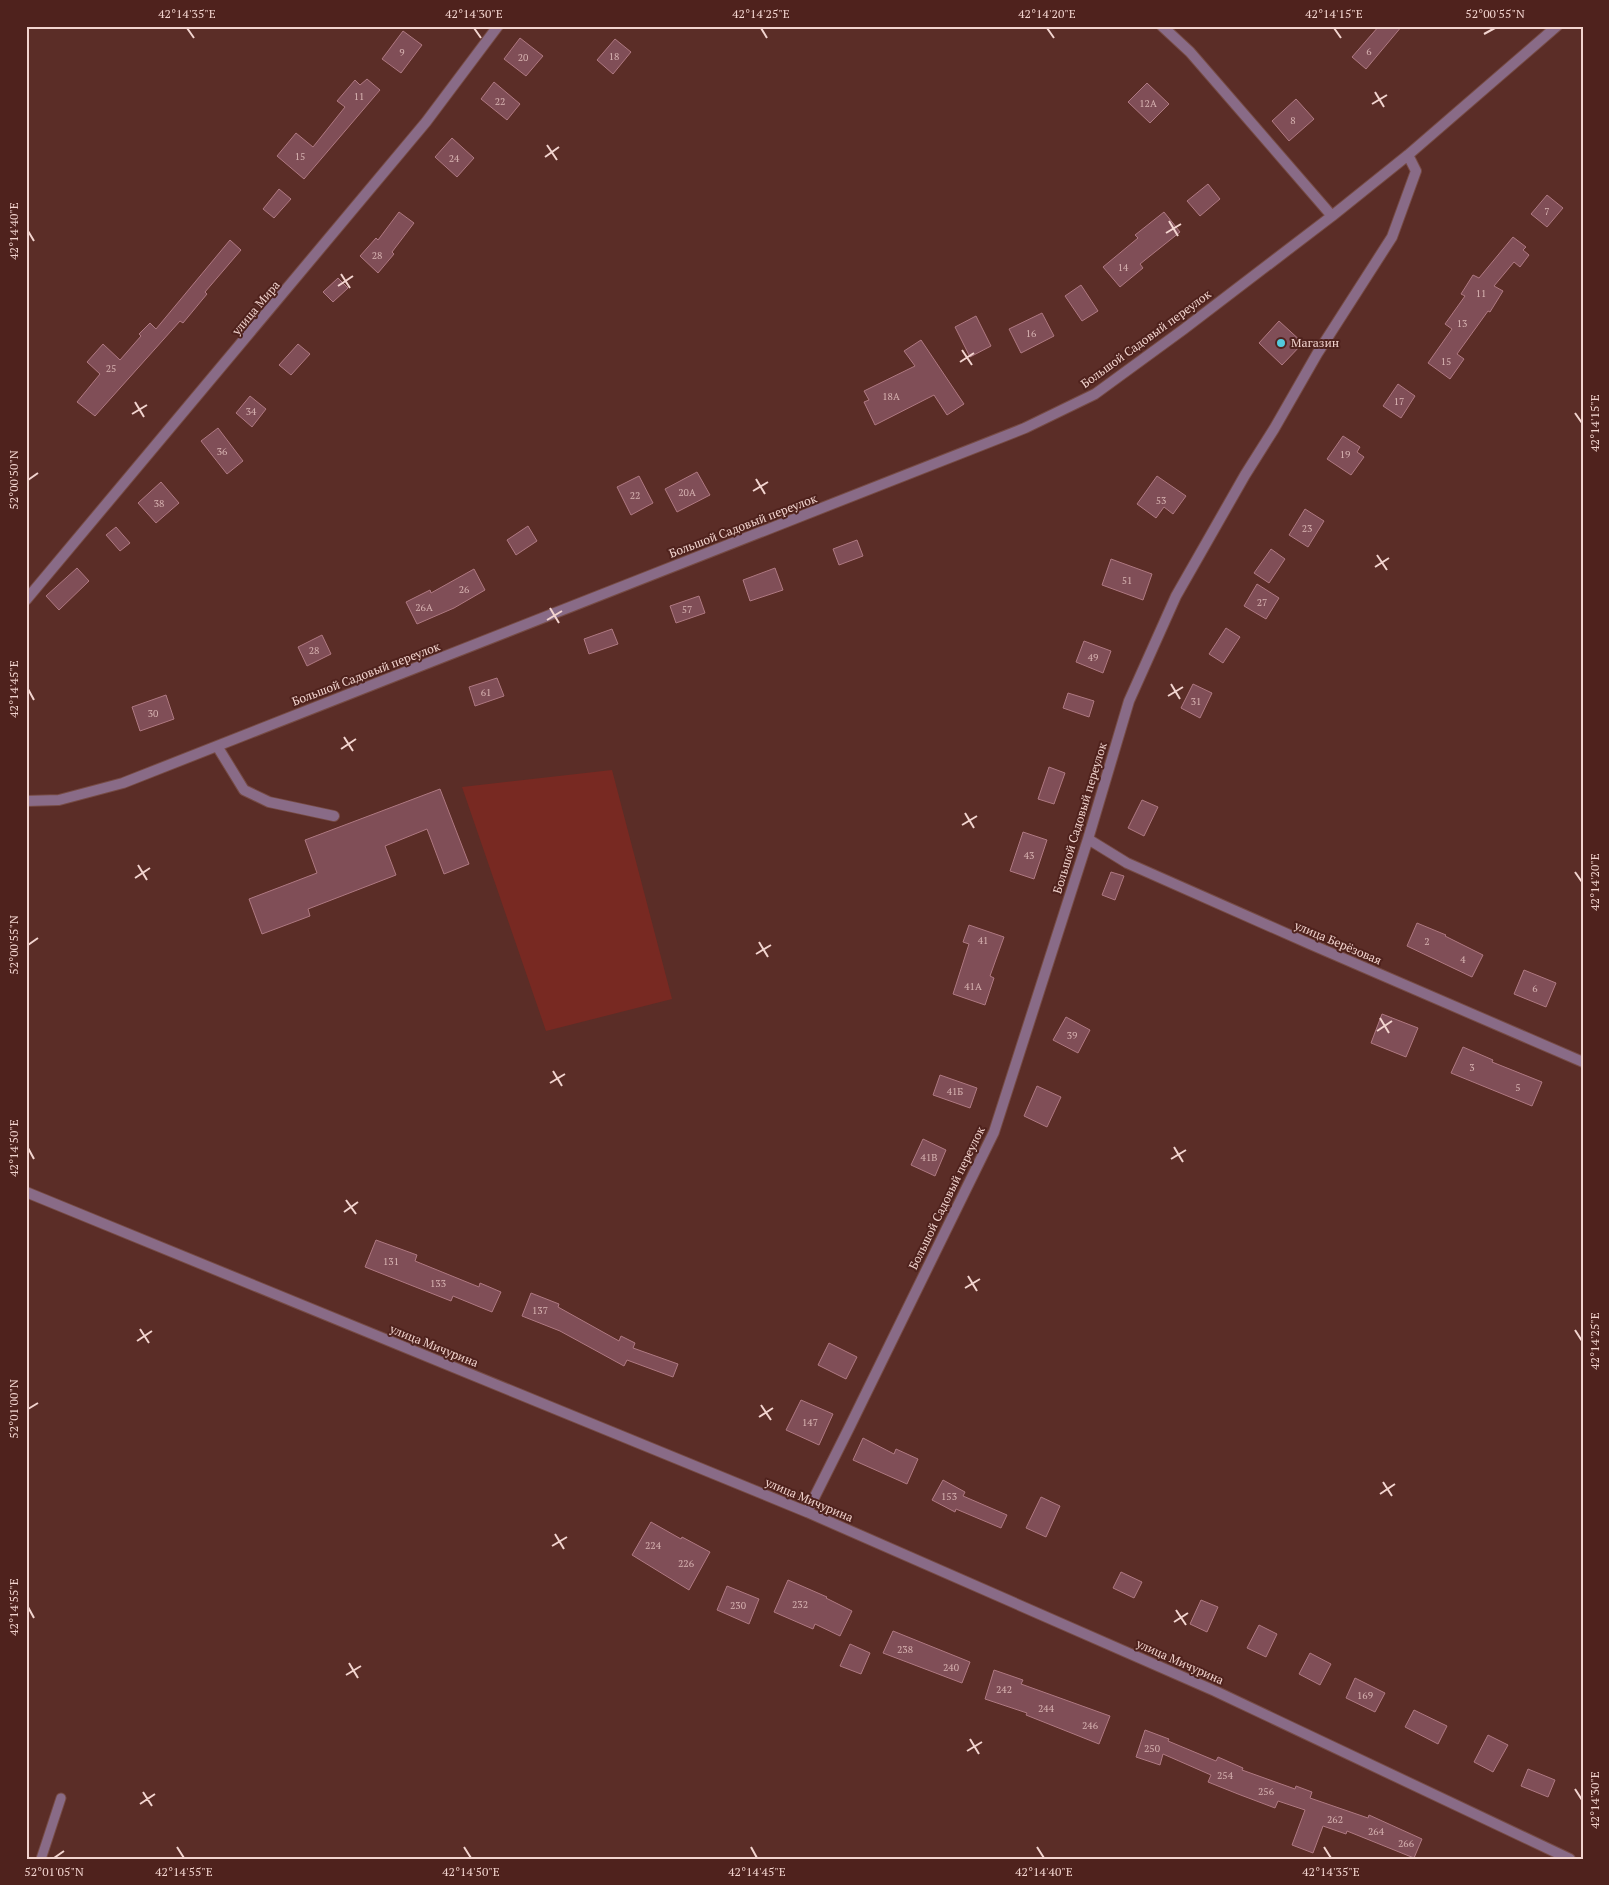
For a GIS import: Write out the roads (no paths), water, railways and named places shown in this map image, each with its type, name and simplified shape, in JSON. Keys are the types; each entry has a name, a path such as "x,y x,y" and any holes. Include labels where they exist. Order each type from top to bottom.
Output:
{"street":[{"name":"улица Мира","path":"26,600 420,130 498,26"},
{"path":"1162,26 1190,52 1332,216"},
{"name":"Большой Садовый переулок","path":"26,801 59,800 123,783 1025,428 1094,394 1192,323 1332,216 1408,155 1557,26"},
{"name":"Большой Садовый переулок","path":"807,1512 994,1132 1088,839 1129,701 1176,596 1317,354 1392,237 1416,171 1408,155"},
{"path":"217,746 244,790 269,802 334,816"},
{"name":"улица Берёзовая","path":"1088,839 1136,867 1583,1062"},
{"name":"улица Мичурина","path":"26,1192 807,1512 1216,1692 1570,1859"}],"lane":[{"path":"41,1859 61,1798"}],"place":[{"name":"Магазин","path":"1281,343"}]}
